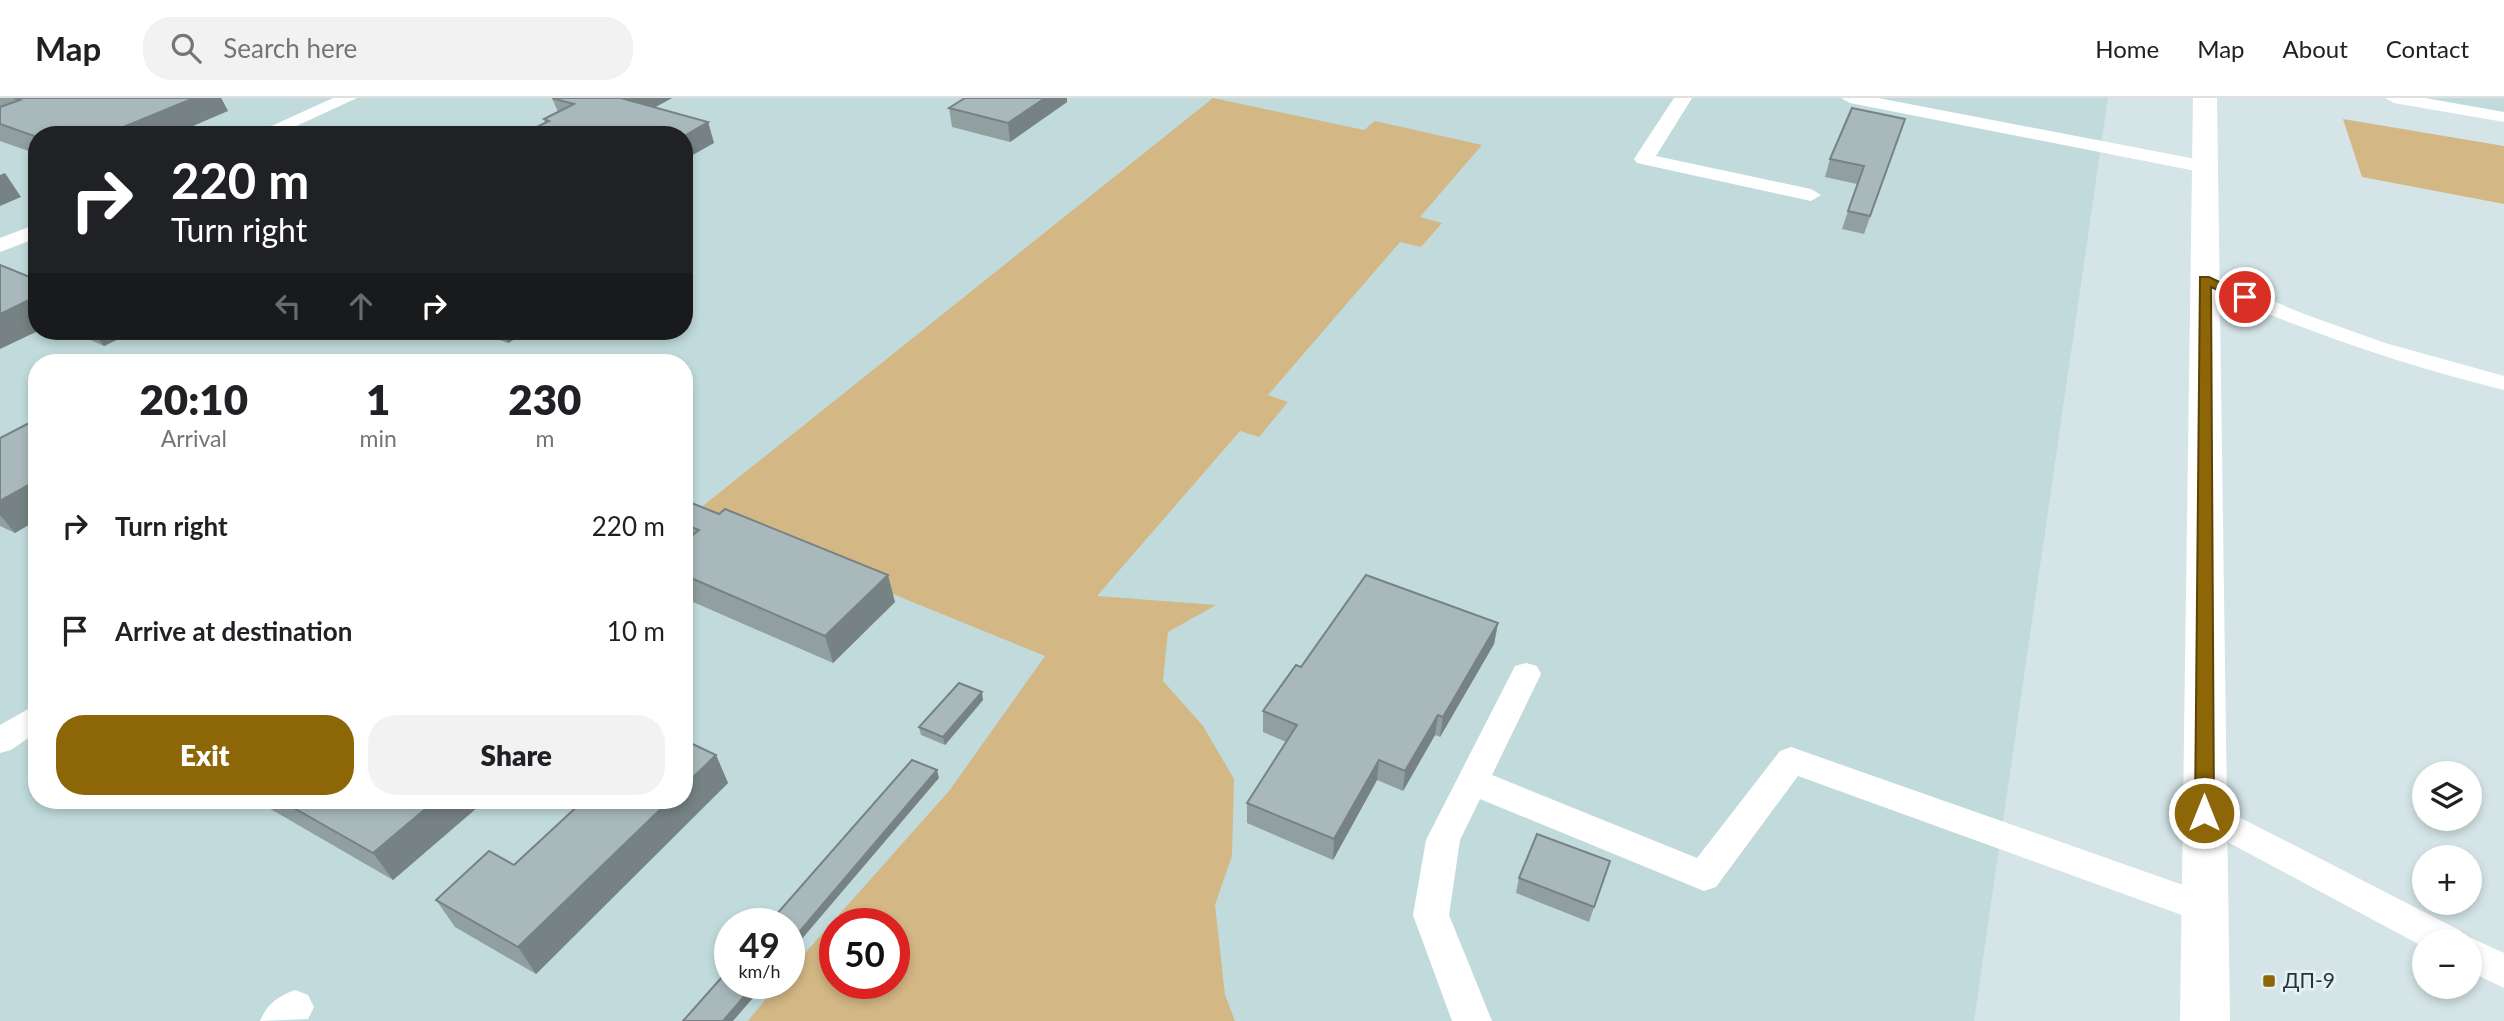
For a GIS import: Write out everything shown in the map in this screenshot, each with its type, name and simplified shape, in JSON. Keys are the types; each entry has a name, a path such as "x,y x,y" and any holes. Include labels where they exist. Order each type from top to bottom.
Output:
{"main road":[{"path":"2204,1021 2205,98"}],"street":[{"path":"282,126 348,98"},
{"path":"1683,98 1644,159 1811,195"},
{"path":"1850,98 2206,167"},
{"path":"2394,98 2504,117"},
{"path":"0,246 28,234"},
{"path":"2204,279 2296,319 2377,348 2504,383"},
{"path":"1473,1021 1467,1013 1431,915 1443,840 1526,674"},
{"path":"1472,781 1704,876 1791,760 2204,908"},
{"path":"2204,813 2423,929"},
{"path":"2482,960 2504,971"}],"shaded area":[{"path":"0,98 2108,98 1974,1021 0,1021"},
{"path":"1213,98 1364,130 1375,121 1482,145 1420,217 1442,223 1421,247 1400,242 1268,395 1288,402 1259,437 1240,431 1097,596 1216,605 1168,632 1163,681 1203,726 1234,779 1232,856 1215,905 1225,995 1235,1021 748,1021 766,999 805,999 805,953 819,937 819,999 910,999 910,908 845,908 949,791 1045,656 694,513"},
{"path":"2410,98 2504,98 2504,114"},
{"path":"2343,119 2504,146 2504,204 2362,177"}],"building":[{"path":"14,98 194,98 126,126 28,126 28,134 0,124 0,107 20,100"},
{"path":"552,98 627,98 624,99 708,122 693,131 693,126 539,126 549,121 544,119 574,104"},
{"path":"965,98 1045,98 1008,123 949,108"},
{"path":"1852,108 1905,119 1870,216 1848,211 1864,166 1830,159"},
{"path":"0,265 28,276 28,300 0,314"},
{"path":"28,424 28,485 0,501 0,438"},
{"path":"693,504 719,514 725,509 888,575 825,636 693,579 693,535 699,530 693,528"},
{"path":"1366,575 1498,623 1443,717 1438,715 1405,771 1379,760 1334,839 1247,803 1297,725 1263,711 1296,665 1301,667"},
{"path":"959,683 982,692 943,737 919,727"},
{"path":"693,744 716,755 693,777"},
{"path":"912,760 937,770 805,925 805,908 782,908"},
{"path":"296,809 425,809 373,853"},
{"path":"574,809 661,809 518,947 436,900 489,851 514,865"},
{"path":"1537,834 1610,861 1594,907 1519,878"},
{"path":"714,986 714,999 742,999 723,1021 683,1021"}],"place":[{"name":"ДП-9","path":"2269,981"}],"route":[{"path":"2204,813 2204,279 2245,297"}]}
